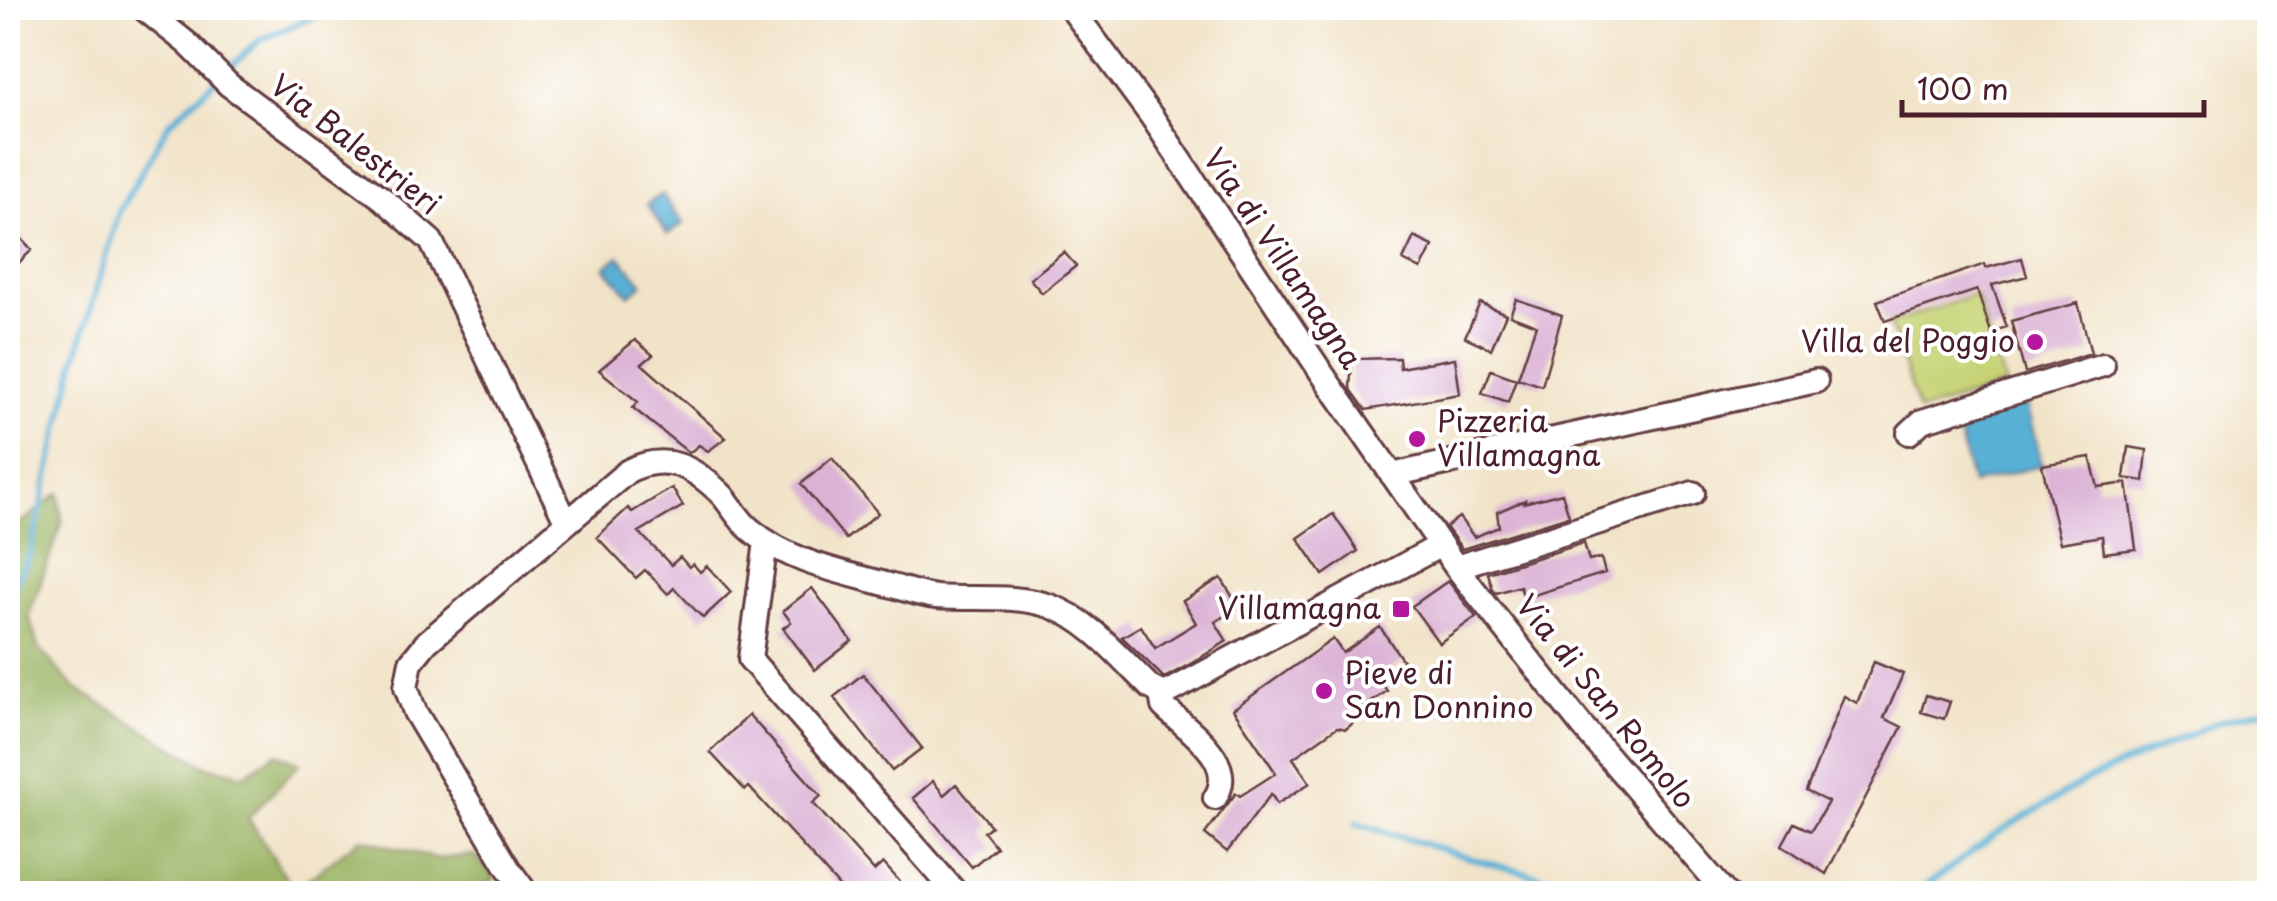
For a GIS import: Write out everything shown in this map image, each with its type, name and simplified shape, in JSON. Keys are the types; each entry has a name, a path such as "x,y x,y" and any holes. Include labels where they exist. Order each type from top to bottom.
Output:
{"street":[{"name":"Via Balestrieri","path":"143,8 229,84 430,241 567,523"},
{"name":"Via di Villamagna","path":"1071,8 1152,117 1441,545"},
{"path":"1909,432 1922,421 2103,365"},
{"path":"1392,475 1816,381"},
{"path":"528,894 508,868 415,712 406,686 411,662 427,642 628,470 646,461 669,462 690,470 722,496 746,526 766,542 803,561 932,597 1026,600 1054,607 1091,632 1161,693 1441,545"},
{"path":"1456,567 1693,493"},
{"path":"766,542 750,659 957,894"},
{"name":"Via di San Romolo","path":"1441,545 1582,726 1726,894"},
{"path":"1161,693 1163,706 1218,760 1223,780 1215,798"}],"green space":[{"path":"1976,295 2005,385 1919,412 1890,323"},
{"path":"59,493 62,523 29,615 38,648 75,688 206,766 245,775 276,753 300,763 248,818 294,890 361,838 437,859 475,855 495,878 477,894 8,893 8,519 22,522"}],"water":[{"path":"662,194 683,224 667,234 647,204"},
{"path":"619,256 643,284 629,295 605,267"},
{"path":"2025,400 2042,465 1972,484 1955,418"}],"building":[{"path":"8,224 32,250 8,273"},
{"path":"1414,237 1433,246 1421,269 1403,260"},
{"path":"1064,252 1076,266 1042,293 1030,279"},
{"path":"2022,258 2027,276 1992,285 2007,327 1991,332 1977,290 1885,321 1877,301 1985,264 1986,268"},
{"path":"1516,299 1562,315 1542,386 1518,378 1536,325 1510,315"},
{"path":"1480,303 1506,314 1491,349 1465,337"},
{"name":"Villa del Poggio","path":"2078,303 2091,353 2025,373 2011,321"},
{"path":"635,340 653,355 642,364 726,438 708,451 699,445 689,453 633,408 638,402 599,370"},
{"path":"1399,358 1400,368 1455,358 1460,394 1366,410 1350,388 1352,359"},
{"path":"1491,370 1516,379 1508,402 1482,393"},
{"path":"2128,447 2147,450 2144,481 2124,478"},
{"path":"2090,457 2098,487 2127,483 2136,549 2104,553 2102,536 2060,543 2042,465"},
{"path":"832,458 878,513 846,539 801,484"},
{"path":"672,488 683,506 639,532 671,565 680,557 700,572 707,566 731,592 703,618 674,588 668,594 645,570 636,578 597,537 628,508 632,512"},
{"path":"1562,493 1569,516 1462,549 1446,527 1459,517 1474,537 1499,527 1497,512 1525,500 1524,503"},
{"path":"1333,514 1358,551 1323,575 1298,538"},
{"path":"1584,543 1589,561 1601,558 1605,573 1524,598 1520,586 1496,593 1493,590 1488,573"},
{"path":"1221,578 1239,607 1215,622 1227,641 1192,663 1164,678 1122,637 1141,626 1155,648 1196,623 1183,601"},
{"path":"1448,581 1476,617 1439,643 1412,606"},
{"path":"812,588 852,641 815,670 783,628 791,622 783,611"},
{"path":"1380,627 1403,661 1378,678 1387,691 1352,716 1353,723 1346,729 1337,727 1293,758 1310,783 1277,804 1271,794 1227,852 1205,834 1236,793 1240,796 1276,773 1233,709 1333,639 1343,653"},
{"path":"1874,662 1903,674 1884,718 1902,727 1826,874 1782,845 1794,823 1811,831 1828,802 1806,791 1844,696 1857,703"},
{"path":"863,674 922,748 892,771 834,697"},
{"path":"1926,695 1950,702 1944,719 1921,712"},
{"path":"749,715 821,796 813,803 874,871 883,863 911,894 846,894 749,787 745,790 710,752"},
{"path":"933,781 944,795 956,784 991,826 984,832 996,847 972,867 913,798"}],"waterway":[{"path":"8,595 30,554 74,366 119,212 169,123 260,40 334,8"},
{"path":"1915,894 1996,834 2087,780 2220,721 2270,708"},
{"path":"1356,823 1476,860 1610,894"}],"place":[{"name":"Villa del Poggio","path":"2035,342"},
{"name":"Pizzeria Villamagna","path":"1417,439"},
{"name":"Villamagna","path":"1401,609"},
{"name":"Pieve di San Donnino","path":"1324,691"}]}
